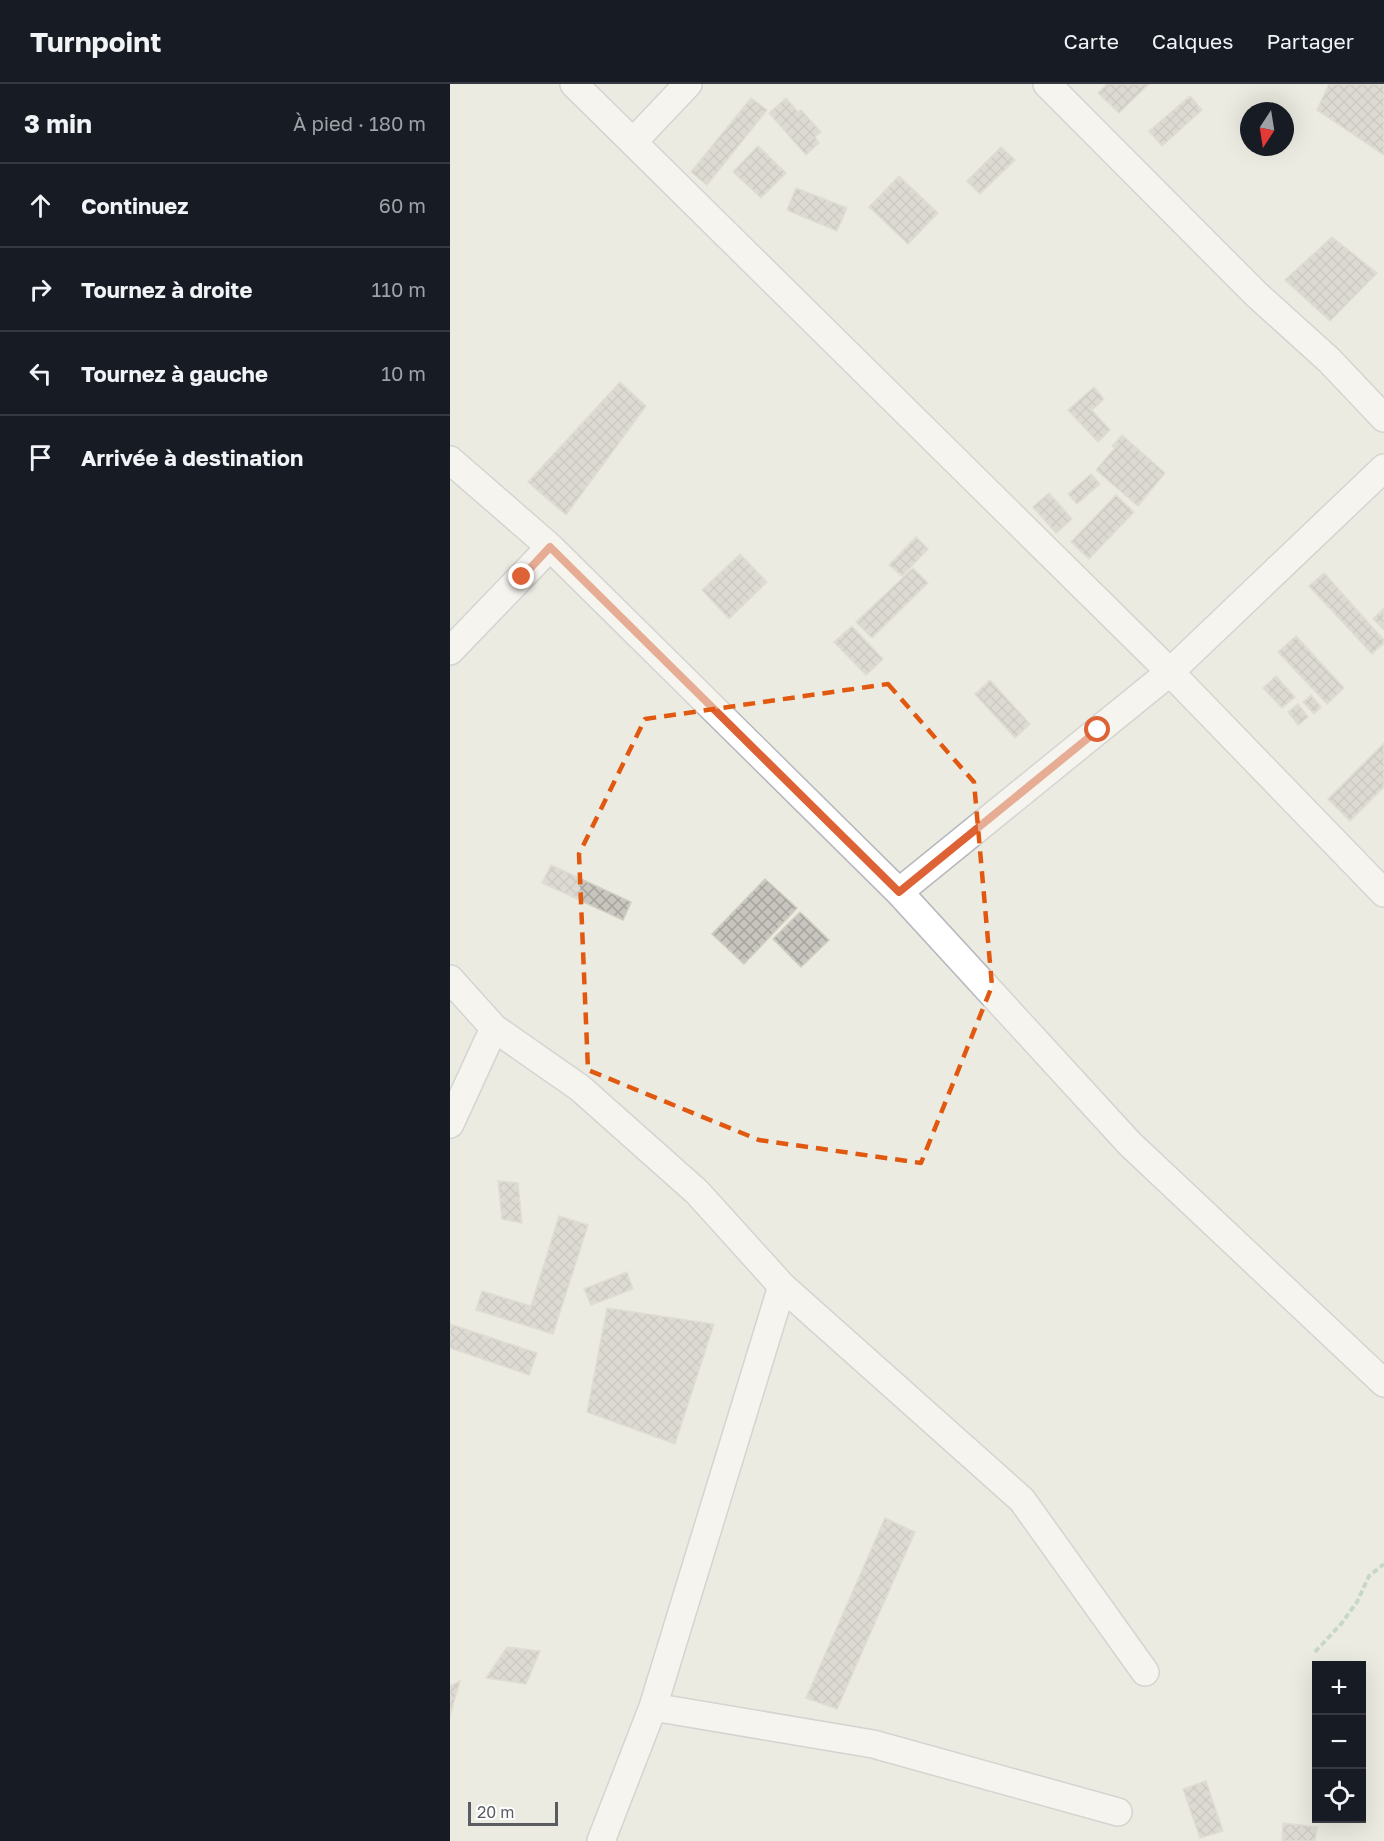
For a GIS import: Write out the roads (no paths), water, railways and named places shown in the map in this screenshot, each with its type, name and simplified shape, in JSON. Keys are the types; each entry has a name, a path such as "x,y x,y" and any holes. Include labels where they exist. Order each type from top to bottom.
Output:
{"street":[{"path":"574,84 1170,672 1384,893"},
{"path":"633,142 688,84"},
{"path":"1047,84 1256,294 1329,360 1384,418"},
{"path":"450,460 550,547 899,892 1130,1144 1384,1383"},
{"path":"899,892 1170,672 1384,468"},
{"path":"450,651 550,547"},
{"path":"450,979 494,1028 580,1088 697,1192 782,1286 1022,1500 1145,1672"},
{"path":"450,1124 494,1028"},
{"path":"602,1841 653,1707 782,1286"},
{"path":"653,1707 873,1744 1118,1812"}]}
